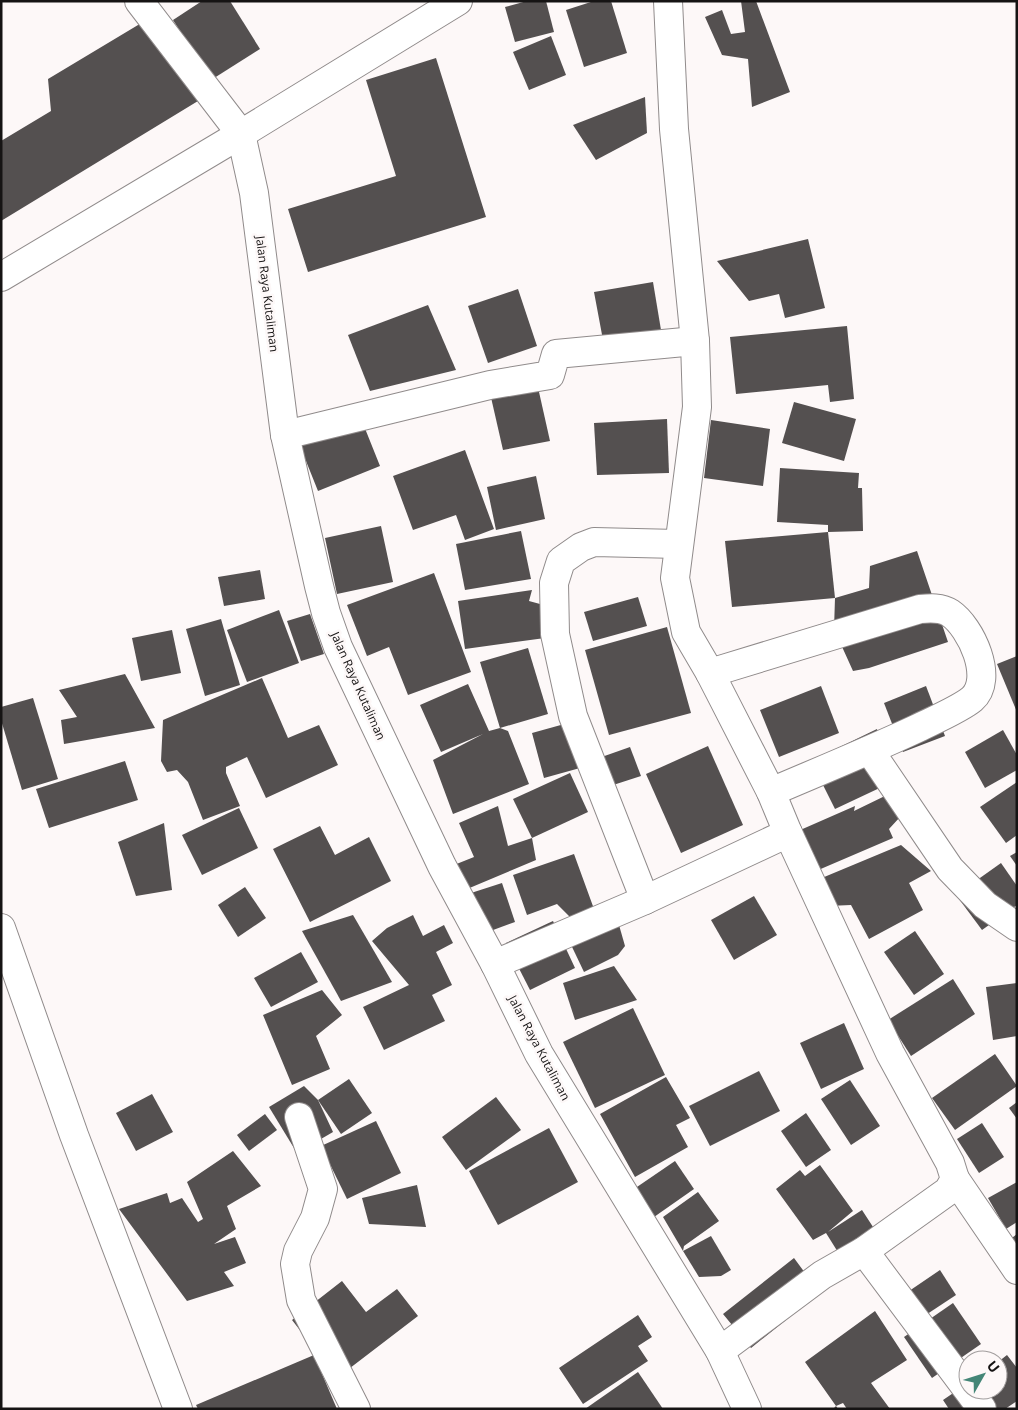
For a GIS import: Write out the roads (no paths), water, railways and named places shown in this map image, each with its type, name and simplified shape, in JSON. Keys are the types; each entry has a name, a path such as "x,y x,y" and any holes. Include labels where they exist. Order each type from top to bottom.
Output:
{"street":[{"path":"139,1 241,134"},
{"path":"1,276 241,134 458,1"},
{"path":"668,1 674,129 695,342 697,407 675,578 686,632 710,672 771,792 788,833 890,1053 950,1163 955,1179 1017,1270"},
{"name":"Jalan Raya Kutaliman","path":"241,134 254,193 285,435 324,604 338,646 442,866 495,964 544,1062 720,1351 747,1409"},
{"path":"285,435 490,385 550,374 556,354 695,342"},
{"path":"645,900 573,716 555,634 554,583 561,561 581,547 594,542 678,544"},
{"path":"710,672 920,609 936,608 949,612 963,624 981,662 982,685 972,699 870,751 771,792"},
{"path":"870,751 950,869 985,905 1017,927"},
{"path":"495,964 645,900 788,833"},
{"path":"1,928 74,1135 178,1409"},
{"path":"300,1117 322,1189 315,1218 298,1251 295,1264 301,1300 356,1409"},
{"path":"720,1351 822,1275 864,1251 948,1191 955,1179"},
{"path":"864,1251 982,1409"}]}
